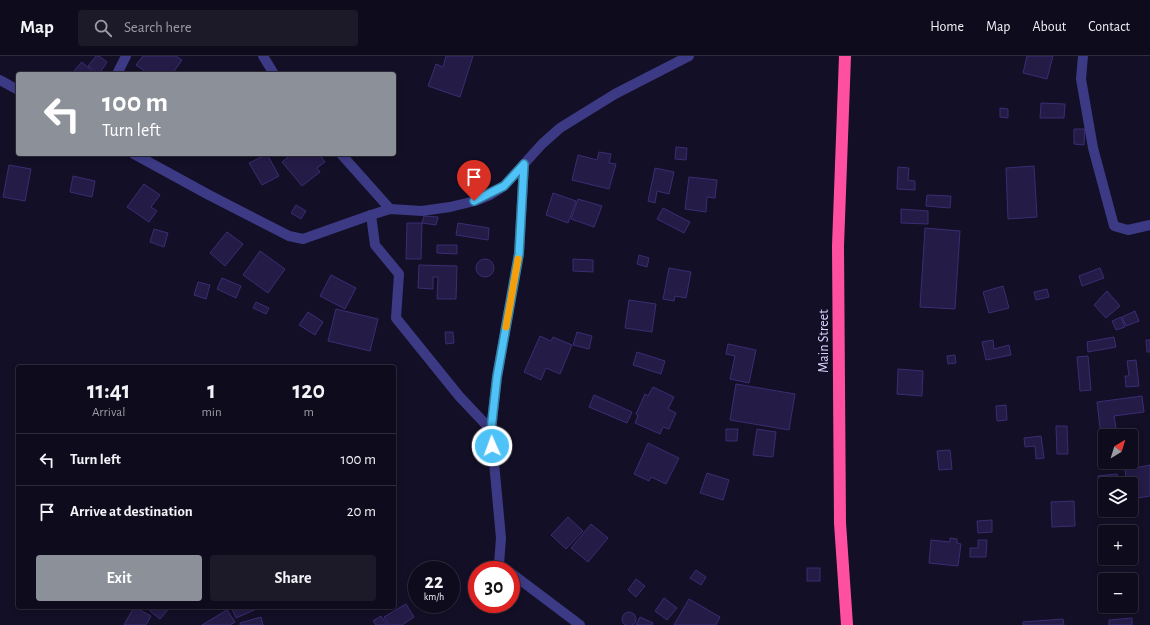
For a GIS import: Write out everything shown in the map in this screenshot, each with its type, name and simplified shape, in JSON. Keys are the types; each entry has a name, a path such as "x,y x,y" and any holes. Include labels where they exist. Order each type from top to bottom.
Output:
{"highway":[{"name":"Main Street","path":"845,56 838,246 840,523 847,625"}],"street":[{"path":"117,72 126,56"},
{"path":"263,56 273,72"},
{"path":"138,156 289,236 304,239 390,209 422,211 450,207 474,201 504,186 542,144 560,128 615,94 689,56"},
{"path":"1083,56 1081,79 1093,148 1114,226 1128,230 1150,225"},
{"path":"0,80 16,89"},
{"path":"343,156 390,209"},
{"path":"500,561 501,538 491,430 497,377 519,254 524,164"},
{"path":"370,215 376,245 399,274 396,318 459,396 491,430"},
{"path":"520,580 580,625"}],"building":[{"path":"96,56 99,56 107,62 100,72 96,72 88,66"},
{"path":"143,56 176,56 182,60 173,72 146,72 136,65"},
{"path":"446,56 473,56 460,97 428,86 436,64 443,67"},
{"path":"1027,56 1053,56 1047,79 1023,73"},
{"path":"82,62 92,71 91,72 73,72"},
{"path":"1041,103 1065,104 1064,118 1040,118"},
{"path":"1000,108 1008,109 1008,118 1000,117"},
{"path":"1074,129 1085,129 1084,145 1074,144"},
{"path":"676,147 687,148 686,160 675,159"},
{"path":"599,152 611,154 609,163 616,164 609,189 572,180 578,155 597,160"},
{"path":"263,156 268,156 279,176 262,185 249,163"},
{"path":"290,156 320,156 325,162 317,168 320,172 302,186 282,162"},
{"path":"9,165 31,169 25,201 3,197"},
{"path":"1034,166 1037,217 1008,219 1006,168"},
{"path":"898,167 909,168 908,180 915,181 915,190 897,189"},
{"path":"655,168 674,172 669,194 657,191 655,203 648,201"},
{"path":"73,176 95,181 92,197 70,192"},
{"path":"689,177 717,180 715,198 707,197 706,212 685,209"},
{"path":"144,184 160,195 151,207 157,211 149,222 127,207"},
{"path":"553,193 576,201 568,223 546,215"},
{"path":"927,195 951,196 950,208 926,206"},
{"path":"578,199 602,206 594,227 571,219"},
{"path":"296,205 306,211 301,219 291,213"},
{"path":"663,208 690,222 684,233 657,219"},
{"path":"901,209 928,211 928,224 901,223"},
{"path":"424,216 438,217 436,225 422,223"},
{"path":"407,223 422,223 421,259 406,259"},
{"path":"458,223 489,228 488,240 456,235"},
{"path":"925,228 960,231 955,309 920,307"},
{"path":"154,229 168,233 164,247 150,242"},
{"path":"227,232 243,244 225,266 210,253"},
{"path":"437,245 457,245 457,254 437,253"},
{"path":"260,251 285,269 268,293 243,275"},
{"path":"639,255 649,258 647,267 637,264"},
{"path":"485,259 491,262 494,268 491,274 485,277 479,274 476,268 479,262"},
{"path":"573,259 593,260 593,272 573,271"},
{"path":"419,265 457,266 456,299 437,299 438,277 433,277 433,289 418,288"},
{"path":"669,268 691,272 686,298 675,296 674,301 663,299"},
{"path":"1100,268 1104,278 1082,286 1079,276"},
{"path":"331,275 356,288 345,309 320,296"},
{"path":"222,278 241,286 236,298 217,289"},
{"path":"198,282 210,285 206,299 194,295"},
{"path":"1003,286 1009,308 989,313 983,292"},
{"path":"1047,289 1049,297 1036,300 1034,292"},
{"path":"1107,291 1120,306 1106,318 1094,305"},
{"path":"629,300 656,304 652,332 625,328"},
{"path":"256,302 269,308 266,314 253,308"},
{"path":"336,309 378,319 370,351 328,341"},
{"path":"1135,311 1139,321 1126,326 1122,317"},
{"path":"308,312 323,322 315,335 299,325"},
{"path":"1121,317 1125,327 1116,330 1112,321"},
{"path":"445,332 453,332 454,343 446,344"},
{"path":"577,332 592,336 589,349 573,345"},
{"path":"540,336 551,341 553,337 572,345 560,374 546,368 541,380 524,372"},
{"path":"1114,337 1116,347 1088,352 1087,342"},
{"path":"993,340 994,349 1009,345 1011,355 986,360 982,342"},
{"path":"1146,340 1150,340 1150,352 1147,352"},
{"path":"728,344 756,350 749,383 730,379 735,356 726,354"},
{"path":"637,352 665,361 661,374 633,365"},
{"path":"955,355 956,363 948,364 947,356"},
{"path":"1088,356 1091,390 1080,391 1077,357"},
{"path":"1136,360 1139,386 1126,387 1125,376 1129,376 1127,361"},
{"path":"898,369 923,371 922,396 897,394"},
{"path":"736,384 795,394 789,430 730,420"},
{"path":"653,387 674,397 668,409 676,413 669,429 663,427 660,434 635,423 638,416 636,414 645,394 648,396"},
{"path":"594,395 632,412 627,423 589,407"},
{"path":"1142,396 1144,412 1114,416 1116,429 1100,429 1097,402"},
{"path":"1006,405 1007,420 997,421 996,406"},
{"path":"1056,426 1067,426 1068,454 1057,454"},
{"path":"726,429 738,429 737,441 726,441"},
{"path":"757,429 776,432 773,457 753,455"},
{"path":"1041,436 1044,458 1036,459 1035,446 1025,447 1024,438"},
{"path":"648,443 679,458 666,484 651,477 649,481 634,474"},
{"path":"950,450 952,469 939,470 937,451"},
{"path":"1150,465 1150,496 1138,498 1138,477 1126,477 1125,470 1138,469 1138,467"},
{"path":"707,473 729,480 723,500 700,493"},
{"path":"1117,474 1117,477 1098,477"},
{"path":"1074,501 1075,526 1052,527 1051,502"},
{"path":"568,517 583,531 566,549 551,535"},
{"path":"992,520 992,532 978,533 977,521"},
{"path":"591,524 608,538 588,562 571,548"},
{"path":"950,538 957,539 957,543 961,544 958,566 929,563 931,540 950,542"},
{"path":"978,540 987,540 986,557 970,557 970,548 978,548"},
{"path":"807,568 820,568 820,581 807,581"},
{"path":"696,570 706,577 701,585 690,578"},
{"path":"636,579 645,586 636,597 628,590"},
{"path":"664,598 677,608 667,620 655,611"},
{"path":"689,599 720,617 716,625 674,625"},
{"path":"406,604 408,607 408,613 412,613 414,617 402,625 389,625 384,617"},
{"path":"133,609 138,609 151,616 146,625 124,625"},
{"path":"152,609 168,609 160,619 150,611"},
{"path":"232,609 257,609 236,618"},
{"path":"227,610 235,622 230,625 202,625"},
{"path":"626,612 632,612 636,616 636,622 632,626 626,626 622,622 622,616"},
{"path":"381,616 387,625 376,625 373,621"},
{"path":"261,617 263,625 240,625 240,623"},
{"path":"640,617 653,623 652,625 636,625"},
{"path":"1132,618 1132,625 1109,625 1109,620"},
{"path":"1063,619 1064,625 1023,625 1023,622"}],"slow traffic":[{"path":"506,327 518,259"}],"route":[{"path":"474,201 490,195 504,186 524,164 519,254 497,377 491,430 492,446"}]}
